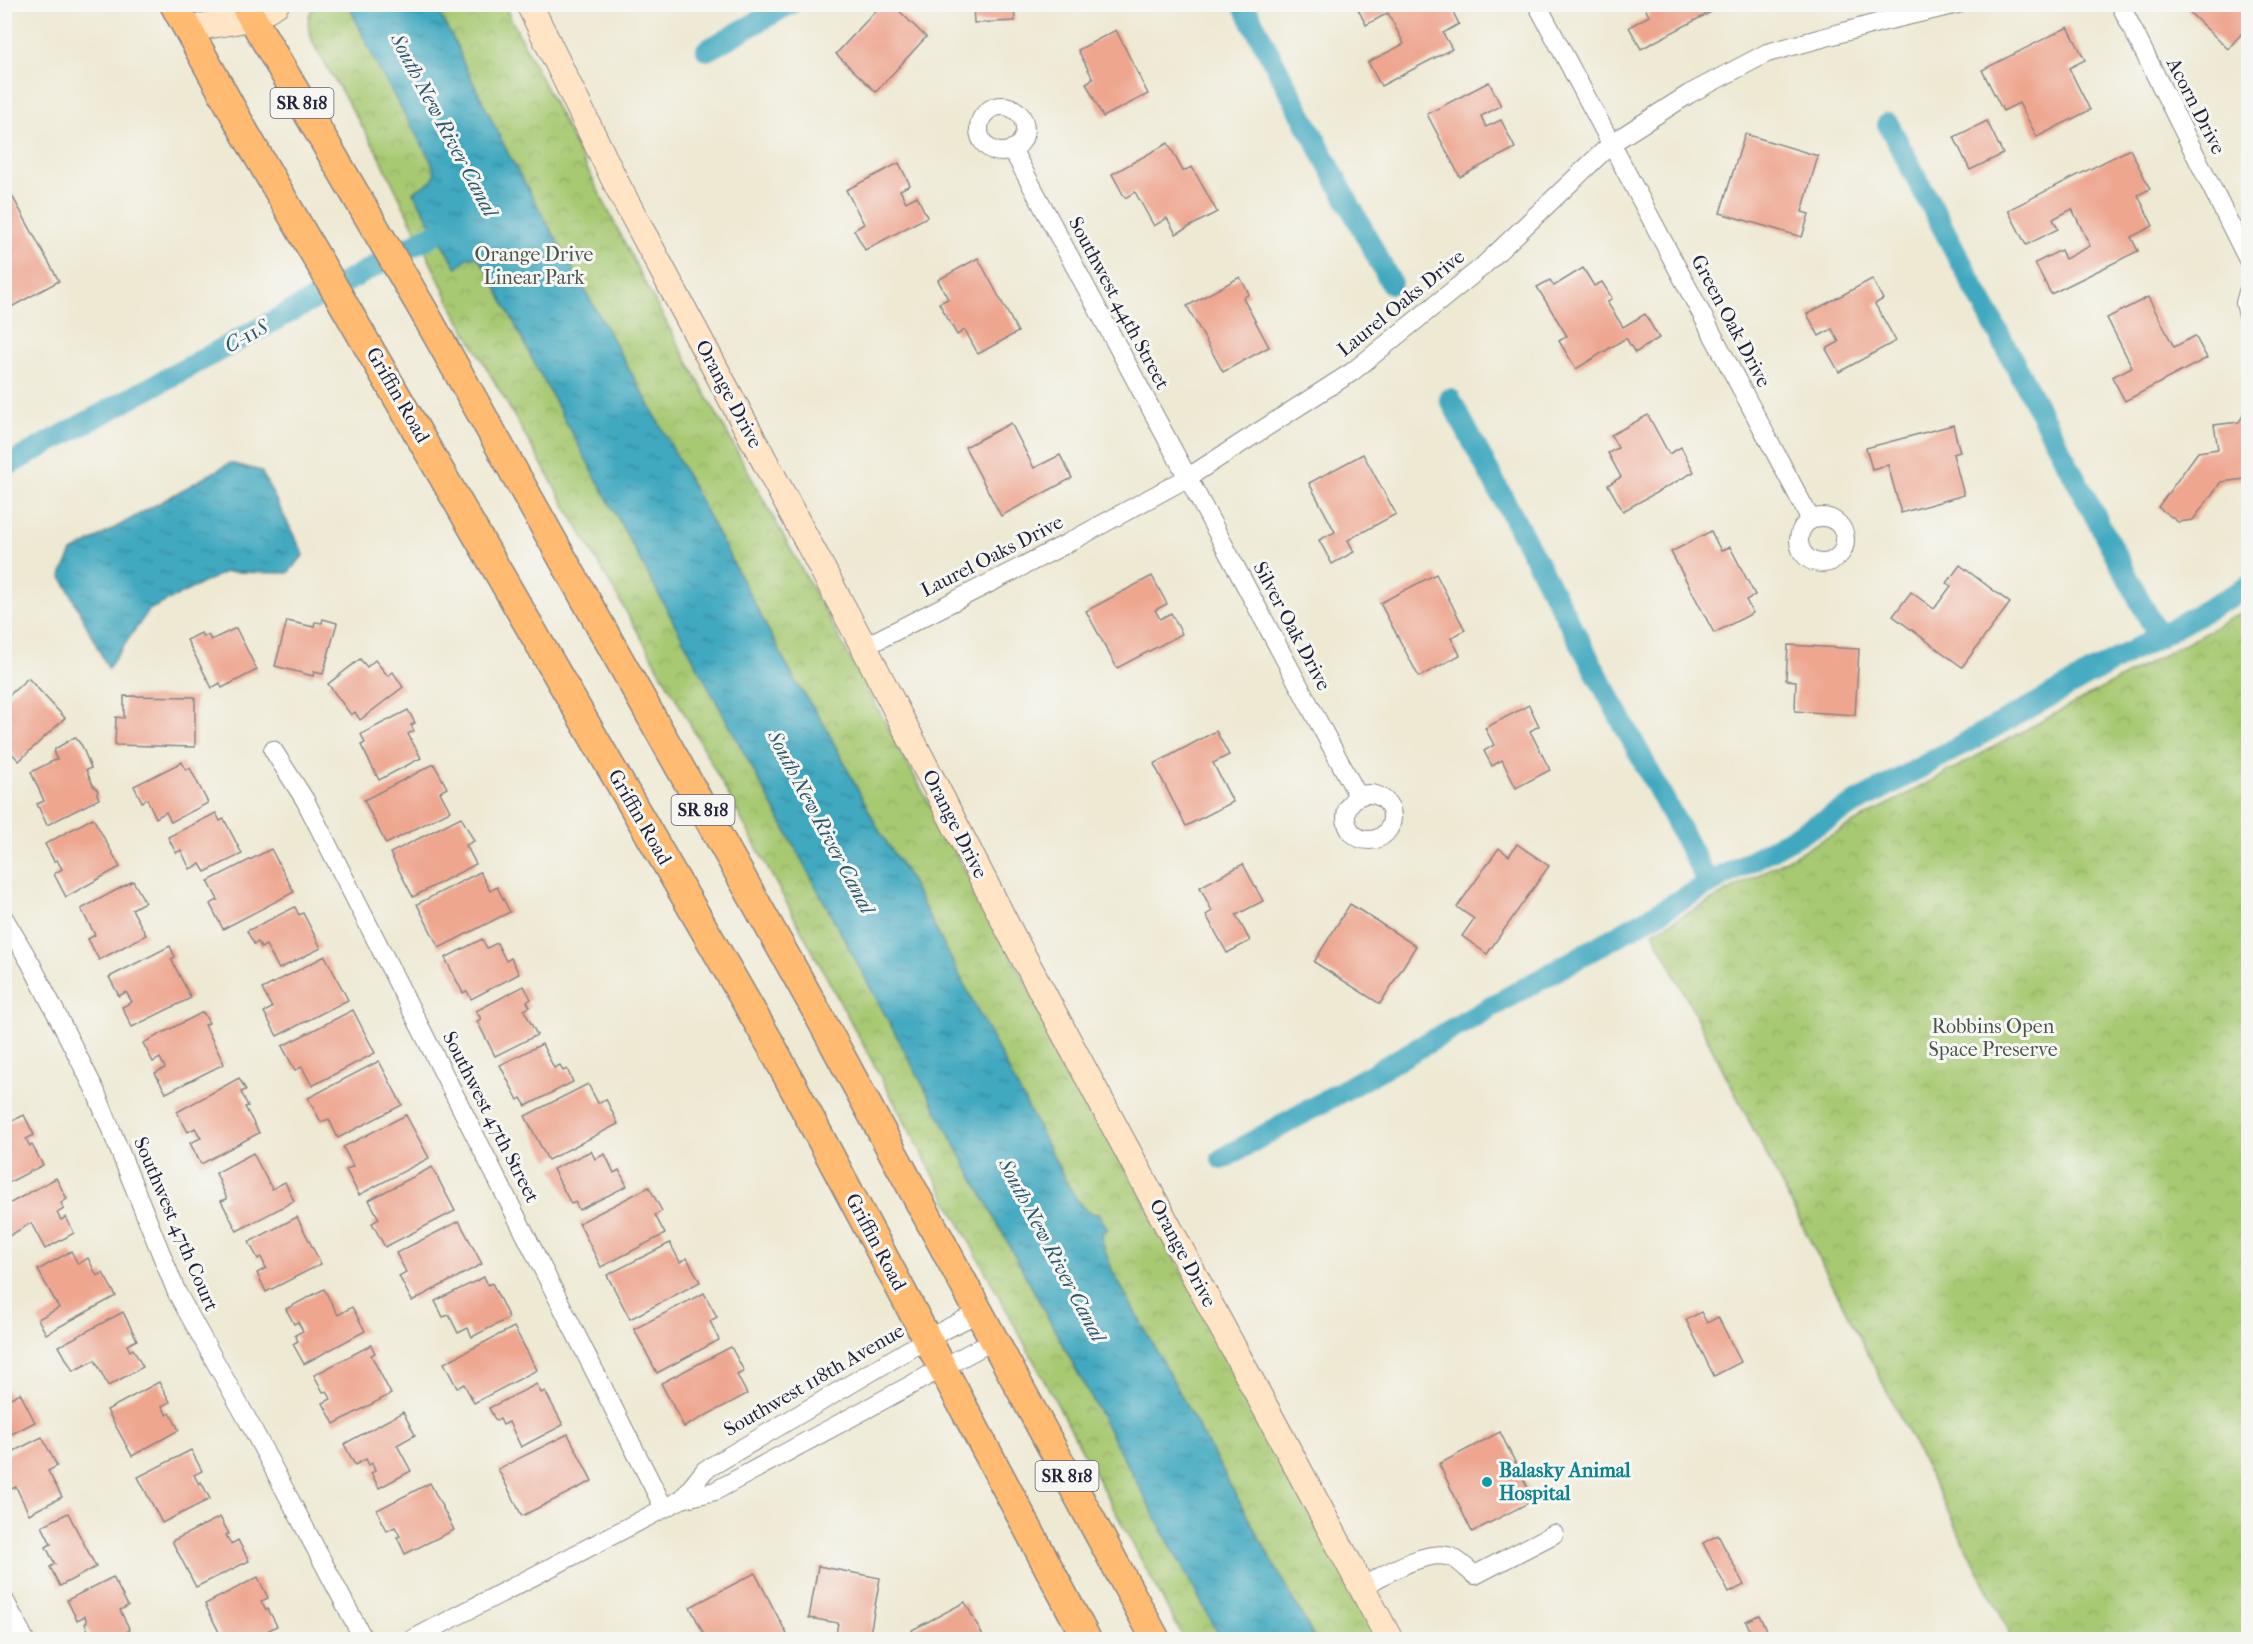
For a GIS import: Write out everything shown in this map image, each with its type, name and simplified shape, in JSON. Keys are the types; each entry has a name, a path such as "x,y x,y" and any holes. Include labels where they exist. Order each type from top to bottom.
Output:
{"main road":[{"name":"Griffin Road","path":"174,4 246,135 771,1045 1087,1640"},
{"name":"SR 818","path":"248,11 423,310 812,1003 1156,1640"}],"street":[{"path":"188,29 216,4"},
{"path":"188,29 276,4"},
{"name":"Orange Drive","path":"529,4 617,185 864,647 1010,932 1390,1640"},
{"name":"Green Oak Drive","path":"1537,4 1811,520"},
{"name":"Laurel Oaks Drive","path":"864,647 1066,544 1187,478 1352,372 1482,267 1612,143 1689,94 1767,53 1958,4"},
{"name":"Acorn Drive","path":"2120,4 2248,260"},
{"name":"Southwest 44th Street","path":"1012,149 1187,478"},
{"path":"2248,292 2245,303 2248,315"},
{"name":"Silver Oak Drive","path":"1187,478 1358,796"},
{"name":"Southwest 47th Street","path":"273,750 305,800 664,1508"},
{"name":"Southwest 47th Court","path":"4,918 31,964 95,1090 177,1293 251,1426 364,1640"},
{"name":"Southwest 118th Avenue","path":"681,1499 705,1470 979,1312"},
{"name":"Southwest 118th Avenue","path":"411,1640 681,1499 715,1491 994,1340"},
{"path":"1362,1587 1423,1557 1452,1557 1475,1575 1554,1534"},
{"path":"4,1599 16,1634"}],"green space":[{"name":"Orange Drive Linear Park","path":"316,5 504,5 648,289 863,681 1380,1639 1184,1639 683,711 454,311 378,153 315,47 308,20"},
{"name":"Robbins Open Space Preserve","path":"2248,609 2248,1639 2013,1639 1653,932"}],"water":[{"name":"South New River Canal","path":"349,5 435,5 509,155 655,415 797,684 824,724 880,832 907,874 1068,1185 1084,1208 1093,1214 1099,1214 1108,1230 1102,1233 1103,1244 1112,1270 1315,1639 1221,1639 538,370 487,270 476,256 467,258 457,268 413,192 432,181 435,173 431,161 376,64"},
{"path":"230,463 261,471 304,555 288,573 225,572 149,610 108,668 61,575 72,552"}],"building":[{"path":"882,4 892,4 926,37 876,92 836,54"},
{"path":"973,4 1014,4 1015,21 974,23"},
{"path":"1361,4 1449,4 1459,24 1443,33 1452,49 1381,86 1368,62 1404,44 1388,13 1366,25 1357,7"},
{"path":"1643,4 1707,4 1711,12 1641,49 1629,27 1649,16"},
{"path":"2192,4 2248,4 2248,37 2243,32 2228,49 2187,10"},
{"path":"2068,27 2085,60 2069,68 2090,110 2037,137 2019,103 2003,111 1982,70"},
{"path":"1116,30 1148,94 1103,117 1086,83 1093,79 1078,50"},
{"path":"1489,82 1501,106 1481,116 1486,127 1501,120 1515,148 1460,177 1427,114"},
{"path":"1987,121 2003,154 1970,170 1954,137"},
{"path":"1745,134 1818,156 1802,212 1809,214 1802,237 1720,213"},
{"path":"1168,143 1183,171 1192,167 1217,212 1176,234 1167,218 1154,226 1135,192 1125,198 1112,174"},
{"path":"2130,149 2150,189 2138,195 2153,226 2131,237 2138,251 2051,294 2035,263 2061,250 2065,259 2090,246 2072,209 2053,219 2058,229 2026,245 2008,210"},
{"path":"899,163 910,185 900,190 906,202 917,196 927,217 865,250 854,230 864,224 846,190"},
{"path":"4,181 59,281 4,311"},
{"path":"978,258 1018,332 978,354 965,330 957,335 939,303 948,299 938,280"},
{"path":"1583,268 1594,286 1602,282 1612,298 1607,302 1623,327 1645,314 1659,338 1635,353 1626,338 1576,369 1559,341 1567,336 1537,287 1550,280 1554,286"},
{"path":"1240,277 1249,294 1243,298 1269,347 1223,372 1187,306"},
{"path":"1872,279 1883,299 1875,304 1896,341 1839,372 1826,349 1839,342 1832,329 1819,336 1807,314"},
{"path":"2148,297 2174,347 2195,336 2207,358 2125,401 2112,377 2132,367 2107,318"},
{"path":"2244,414 2248,414 2248,474 2245,479 2221,482 2193,520 2178,522 2158,507 2198,452 2218,449 2214,425 2239,422"},
{"path":"1648,415 1669,454 1681,447 1694,472 1623,511 1608,485 1621,477 1608,453 1618,448 1611,435"},
{"path":"1011,423 1034,468 1060,455 1072,478 1001,516 965,447"},
{"path":"1953,425 1960,452 1953,454 1964,495 1901,513 1888,465 1872,469 1866,448"},
{"path":"1363,454 1396,514 1348,540 1354,552 1332,564 1319,540 1335,532 1309,483"},
{"path":"1711,531 1721,551 1730,547 1755,595 1746,600 1753,613 1714,633 1671,552"},
{"path":"1960,565 2010,603 1962,667 1893,616 1911,592 1934,609 1951,586 1947,583"},
{"path":"1436,574 1465,630 1451,638 1460,655 1419,677 1380,603"},
{"path":"1152,576 1167,604 1155,610 1160,619 1171,613 1182,634 1117,668 1086,611"},
{"path":"323,619 337,623 323,674 314,672 313,676 275,666 287,621 314,627 315,622 322,623"},
{"path":"236,628 257,670 222,688 220,683 212,688 187,640 201,633 203,637 208,635 211,640"},
{"path":"1788,645 1859,649 1855,715 1795,711 1796,681 1786,680"},
{"path":"360,659 367,667 375,660 388,676 393,672 403,687 360,720 355,712 351,715 328,684"},
{"path":"28,678 65,718 19,761 4,745 4,741 10,736 4,730 4,700"},
{"path":"124,696 195,697 195,747 115,745 116,717 124,718"},
{"path":"1529,705 1539,726 1530,731 1550,770 1516,788 1502,760 1492,766 1484,751 1494,745 1485,728"},
{"path":"408,710 415,723 411,725 414,731 408,734 421,758 379,780 361,745 365,743 361,734"},
{"path":"1216,731 1229,755 1213,763 1233,802 1186,826 1154,764"},
{"path":"75,737 82,746 91,768 86,770 98,791 99,799 47,825 37,804 44,801 31,772 57,759 54,754 55,749"},
{"path":"182,762 186,770 190,768 208,803 171,822 166,812 156,818 147,799 142,802 134,786"},
{"path":"434,764 447,788 440,792 450,811 386,844 364,800"},
{"path":"216,813 220,821 224,819 242,854 205,872 200,864 190,869 181,850 176,853 168,837"},
{"path":"461,817 474,841 466,845 476,864 413,897 390,853"},
{"path":"93,818 120,867 66,897 54,874 62,869 57,860 54,861 45,844"},
{"path":"1517,844 1549,866 1487,954 1462,936 1474,919 1457,907 1499,848 1509,856"},
{"path":"271,849 294,892 223,929 210,904 218,900 208,881"},
{"path":"1243,864 1263,901 1236,915 1250,941 1227,953 1206,915 1212,911 1200,887"},
{"path":"480,872 490,891 497,887 510,912 439,948 417,904"},
{"path":"133,881 145,902 132,909 146,935 99,960 88,939 95,935 81,909"},
{"path":"1350,904 1416,946 1380,1004 1314,962"},
{"path":"295,907 299,915 303,913 321,948 279,969 266,945 261,948 258,942 254,944 247,931"},
{"path":"482,939 487,948 497,943 506,961 511,958 519,974 471,999 467,991 463,993 445,958"},
{"path":"170,946 175,957 171,959 191,998 132,1027 122,1007 132,1002 126,992 119,996 109,977"},
{"path":"325,956 348,1000 277,1036 264,1012 272,1008 262,989"},
{"path":"524,986 531,999 527,1002 530,1007 524,1010 537,1035 495,1056 477,1021 481,1019 476,1011"},
{"path":"353,1010 375,1053 312,1086 302,1067 295,1070 282,1046"},
{"path":"203,1012 209,1023 205,1025 224,1064 166,1093 155,1073 165,1068 160,1058 153,1062 143,1043"},
{"path":"542,1044 554,1068 560,1065 563,1071 567,1069 573,1082 526,1106 521,1098 518,1100 500,1065"},
{"path":"379,1061 402,1105 338,1138 329,1119 321,1122 308,1098"},
{"path":"239,1078 246,1090 241,1092 248,1106 245,1107 259,1133 201,1164 190,1143 201,1138 195,1128 188,1132 177,1112"},
{"path":"588,1084 598,1103 606,1099 618,1124 548,1160 525,1116"},
{"path":"24,1115 34,1135 26,1139 43,1165 4,1185 4,1125"},
{"path":"406,1115 429,1158 359,1195 346,1170 353,1166 343,1147"},
{"path":"591,1151 595,1159 605,1154 614,1173 619,1170 627,1186 579,1210 575,1202 571,1204 553,1169"},
{"path":"253,1153 272,1189 285,1182 294,1201 237,1231 221,1201 227,1199 216,1173"},
{"path":"432,1167 455,1211 385,1247 372,1223 379,1219 369,1200"},
{"path":"56,1178 67,1199 61,1203 64,1209 57,1213 61,1220 66,1217 74,1233 45,1249 31,1223 9,1236 5,1228 5,1206"},
{"path":"649,1187 662,1211 655,1215 665,1234 601,1267 579,1223"},
{"path":"297,1217 321,1264 266,1292 257,1273 266,1268 261,1257 258,1259 249,1242"},
{"path":"459,1221 482,1264 412,1301 399,1276 406,1272 396,1253"},
{"path":"670,1243 680,1262 687,1258 700,1282 630,1319 607,1275"},
{"path":"71,1251 78,1264 88,1258 97,1276 103,1273 116,1296 46,1334 38,1319 59,1308 38,1270"},
{"path":"484,1277 488,1285 492,1283 509,1318 472,1337 468,1328 458,1333 449,1315 443,1317 435,1301"},
{"path":"324,1289 338,1315 352,1307 365,1331 304,1364 293,1344 298,1341 295,1335 303,1331 298,1322 294,1324 286,1309"},
{"path":"704,1293 717,1317 710,1321 719,1340 657,1373 634,1329"},
{"path":"123,1312 137,1340 127,1345 130,1351 133,1349 143,1367 108,1386 95,1360 73,1371 59,1346"},
{"path":"1701,1312 1707,1323 1718,1317 1741,1362 1714,1376 1686,1320"},
{"path":"514,1327 537,1370 474,1403 464,1384 457,1388 444,1363"},
{"path":"371,1345 375,1353 371,1355 391,1394 334,1424 323,1403 331,1399 327,1391 323,1392 314,1375"},
{"path":"731,1347 744,1371 737,1375 747,1394 684,1427 661,1383"},
{"path":"159,1382 170,1402 162,1406 167,1415 170,1413 179,1430 132,1456 107,1410"},
{"path":"537,1384 541,1393 545,1391 563,1425 521,1447 509,1422 503,1425 500,1419 496,1421 489,1408"},
{"path":"4,1385 11,1398 20,1393 35,1422 4,1438"},
{"path":"403,1412 415,1435 397,1445 411,1471 379,1488 371,1473 375,1471 372,1463 369,1465 366,1459 355,1465 344,1444"},
{"name":"Balasky Animal Hospital","path":"1500,1432 1534,1500 1472,1532 1439,1464"},
{"path":"568,1434 592,1481 522,1516 498,1469"},
{"path":"42,1437 57,1466 48,1471 62,1497 29,1514 16,1487 11,1489 4,1476 4,1456"},
{"path":"191,1450 202,1471 194,1475 199,1484 201,1482 210,1499 162,1523 138,1477"},
{"path":"430,1483 454,1530 405,1554 395,1527 387,1531 377,1510"},
{"path":"68,1513 96,1567 60,1586 50,1567 55,1564 46,1547 51,1544 42,1526"},
{"path":"220,1517 229,1534 226,1535 231,1544 238,1540 249,1561 196,1587 172,1541"},
{"path":"1718,1535 1744,1585 1729,1593 1703,1543"},
{"path":"818,1566 880,1578 869,1640 835,1640 838,1623 809,1618"},
{"path":"755,1573 790,1640 707,1640 690,1607"},
{"path":"113,1577 128,1606 120,1610 130,1630 111,1640 93,1640 85,1624 87,1622 85,1616 77,1620 67,1600"},
{"path":"258,1577 268,1598 261,1601 277,1626 250,1640 223,1640 205,1604"},
{"path":"965,1602 985,1640 917,1640 912,1630"},
{"path":"1759,1615 1771,1640 1754,1640 1746,1621"}],"waterway":[{"path":"707,50 790,4"},
{"path":"1243,4 1391,283"},
{"path":"1888,124 2159,637"},
{"name":"C-11S","path":"4,467 462,219"},
{"path":"1222,1159 1709,884 1450,399"},
{"path":"1709,884 2248,587"}],"place":[{"name":"Balasky Animal Hospital","path":"1487,1482"}]}
